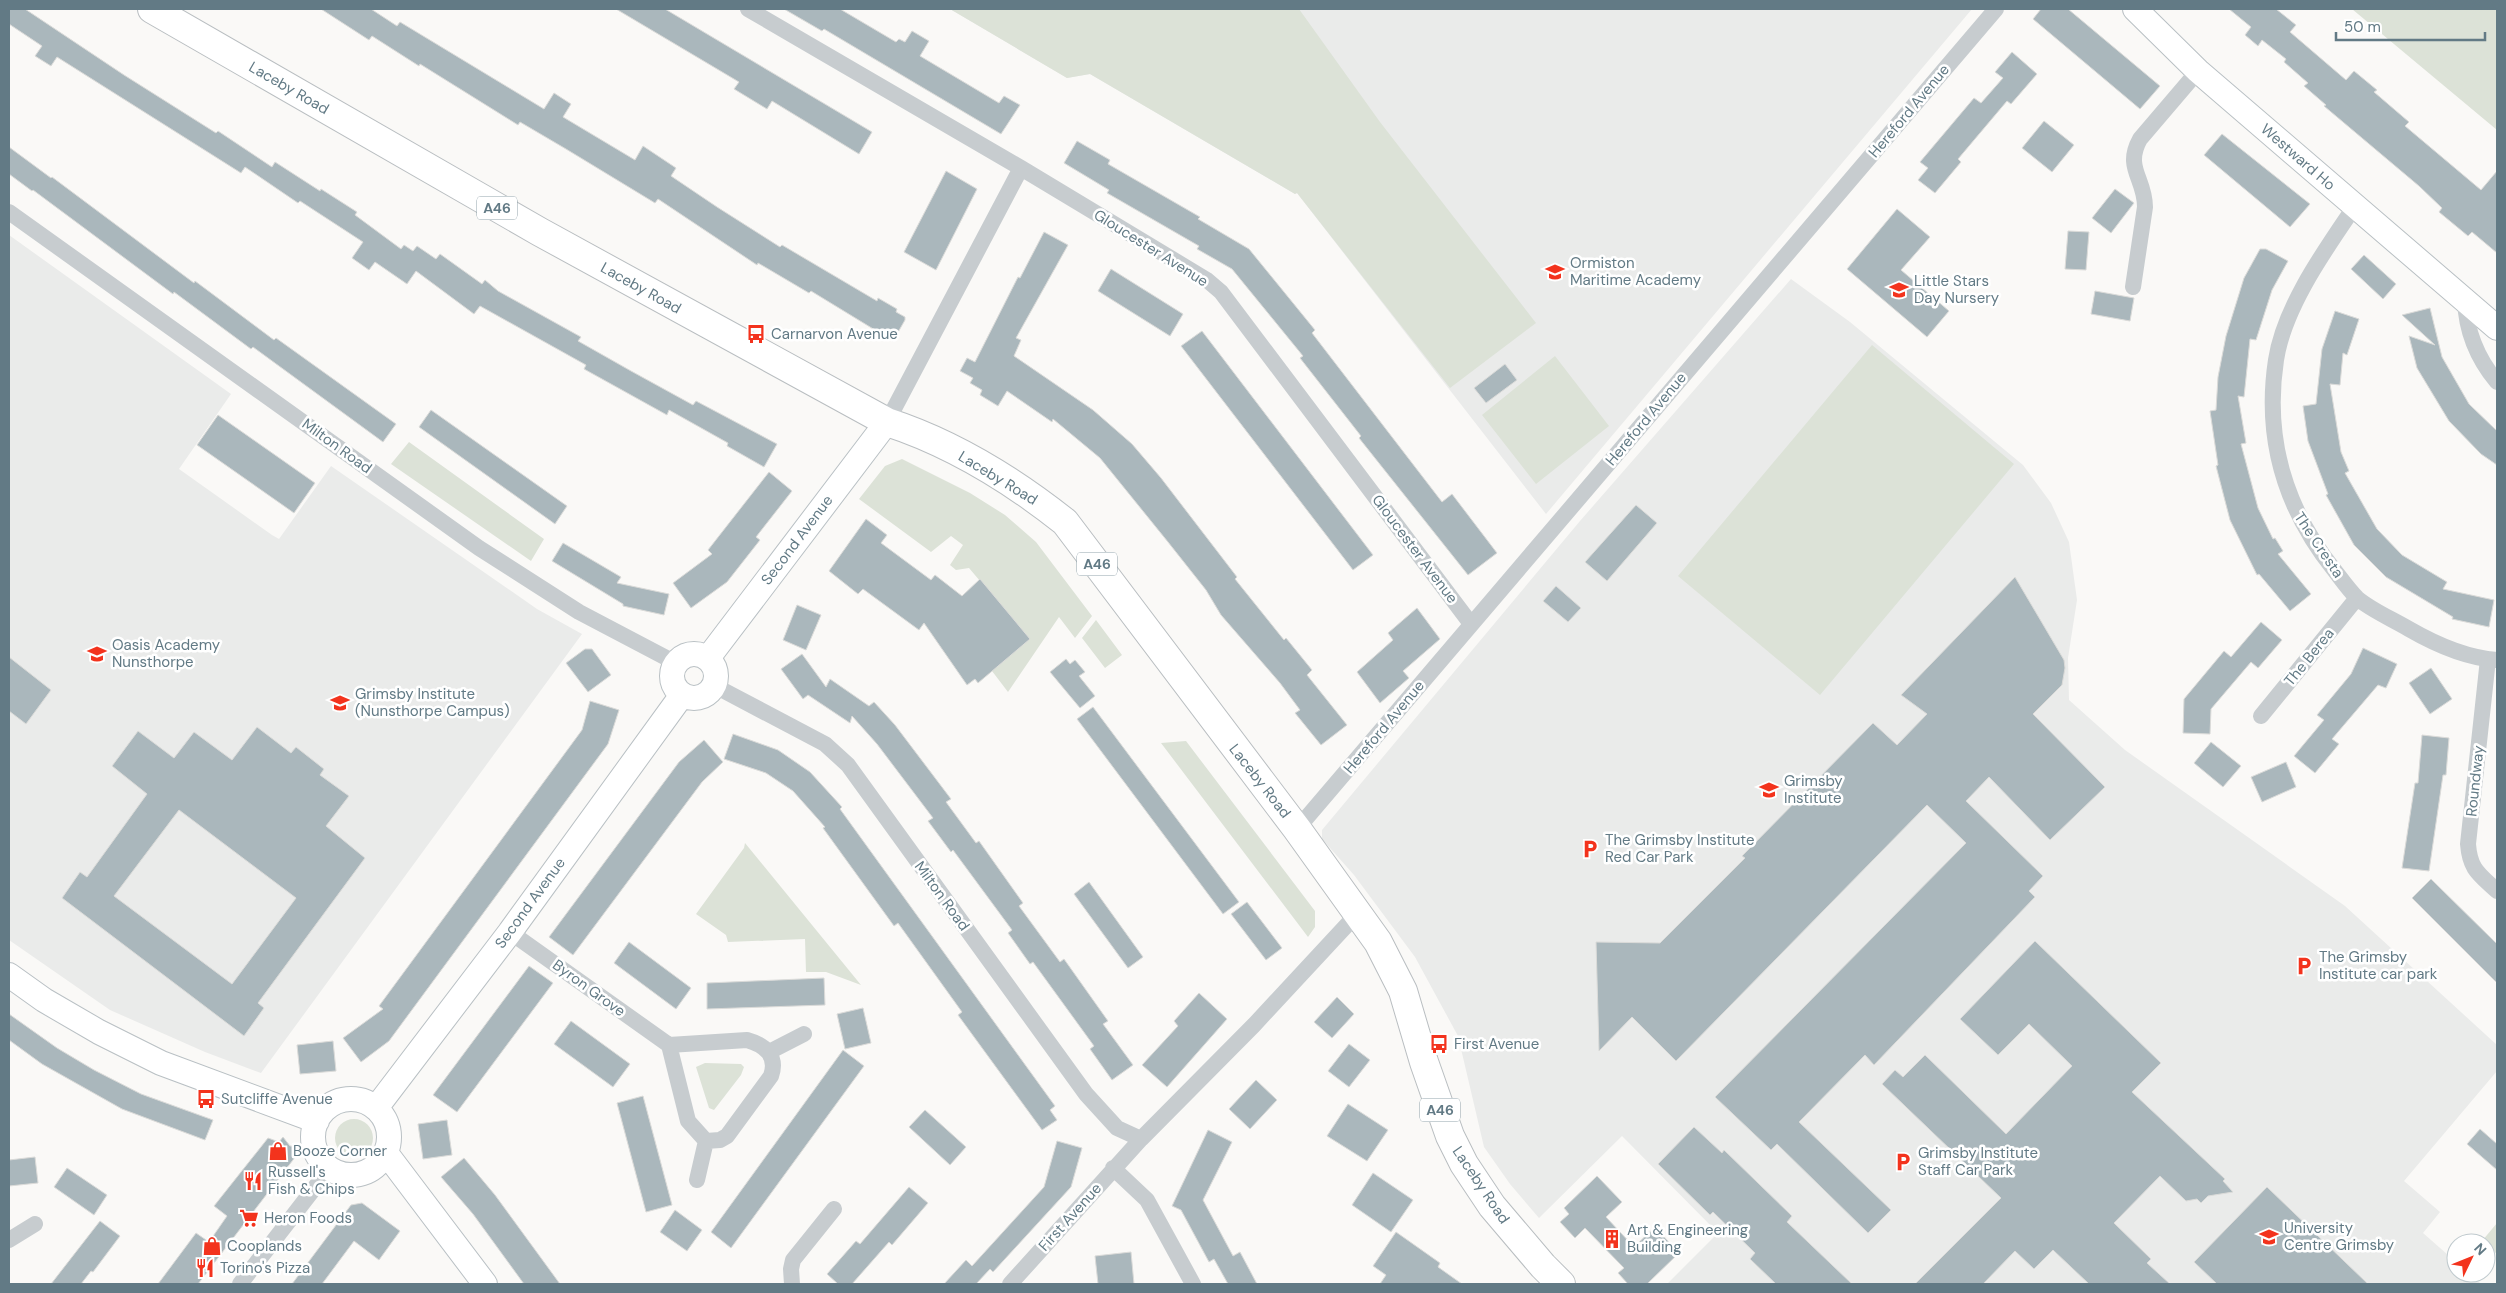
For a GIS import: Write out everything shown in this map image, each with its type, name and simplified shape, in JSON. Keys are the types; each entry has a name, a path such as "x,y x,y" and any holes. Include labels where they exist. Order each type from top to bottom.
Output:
{"highway":[{"name":"Laceby Road","path":"152,9 540,232 887,422 925,435 1026,492 1064,522 1297,829 1358,913 1392,966 1403,991 1430,1081 1450,1136 1464,1164 1492,1206 1542,1266 1561,1284"}],"street":[{"name":"Gloucester Avenue","path":"748,9 1021,168 1207,280 1221,292 1471,624"},
{"name":"Hereford Avenue","path":"1297,829 1996,9"},
{"name":"Westward Ho","path":"2135,9 2198,71 2497,328"},
{"path":"2133,287 2145,207 2145,195 2132,163 2134,151 2198,71"},
{"path":"887,422 1021,168"},
{"name":"The Cresta","path":"2355,206 2318,260 2292,308 2276,358 2272,409 2278,460 2294,508 2322,554 2357,598 2420,635 2461,652 2492,660"},
{"name":"Milton Road","path":"9,212 479,548 579,612 676,663"},
{"path":"2465,300 2466,322 2476,348 2497,382"},
{"name":"Second Avenue","path":"708,658 887,422"},
{"name":"The Berea","path":"2261,716 2357,598"},
{"path":"690,654 698,654 708,658 716,670 715,686 702,698 695,699 682,695 672,681 672,673 676,663 690,654"},
{"name":"Roundway","path":"2492,660 2468,844 2470,861 2478,874 2497,891"},
{"name":"Milton Road","path":"715,686 825,744 848,765 1086,1094 1117,1128 1141,1139"},
{"name":"Second Avenue","path":"376,1108 510,932 682,695"},
{"name":"First Avenue","path":"1010,1284 1113,1168 1254,1025 1358,913"},
{"name":"Byron Grove","path":"510,932 669,1045"},
{"path":"9,975 44,1000 99,1032 162,1063 317,1121"},
{"path":"769,1052 804,1034"},
{"path":"747,1040 763,1046 769,1052 773,1068 771,1076 739,1122 720,1140 706,1140 688,1121 669,1045 747,1040"},
{"path":"347,1099 360,1100 376,1108 384,1118 389,1130 386,1154 373,1168 361,1174 348,1174 330,1168 320,1159 315,1147 314,1134 317,1121 324,1110 335,1102 347,1099"},
{"path":"696,1180 706,1140"},
{"path":"386,1154 485,1284"},
{"path":"240,1284 330,1168"},
{"path":"1113,1168 1147,1200 1193,1284"},
{"path":"792,1284 791,1269 793,1260 834,1209"},
{"path":"10,1241 35,1224"}],"shaded area":[{"name":"Ormiston Maritime Academy","path":"950,9 1972,9 1546,514 1297,193 1295,194 1090,74 1067,78"},
{"path":"950,9 1299,9 1380,122 1536,323 1450,388 1297,193 1295,194 1090,74 1067,78"},
{"path":"2352,9 2497,9 2497,130"},
{"name":"Grimsby Institute (Nunsthorpe Campus)","path":"9,235 231,394 179,469 272,535 279,539 331,466 537,609 582,634 261,1073 205,1052 110,1010 9,940"},
{"name":"Grimsby Institute","path":"1791,279 1850,322 2023,465 2051,503 2069,542 2077,600 2068,658 2069,700 2125,750 2345,906 2497,1045 2497,1071 2404,1181 2440,1212 2423,1233 2446,1253 2446,1283 2481,1284 1667,1284 1718,1233 1622,1136 1539,1218 1510,1184 1484,1147 1458,1036 1415,957 1354,875 1322,839 1322,830 1580,521"},
{"path":"1872,345 2014,464 1820,695 1678,576"},
{"path":"1555,356 1609,426 1536,484 1482,415"},
{"path":"409,442 544,539 531,561 391,464"},
{"path":"902,459 970,493 1005,515 1036,542 1092,616 1075,638 1059,617 1008,692 992,671 1029,639 969,568 956,570 950,565 963,545 951,536 931,552 859,499 885,466"},
{"path":"1096,620 1122,655 1105,668 1082,638"},
{"path":"1186,741 1315,911 1315,927 1308,937 1161,743"},
{"path":"745,843 861,985 826,972 806,972 805,939 728,942 726,935 696,914 744,848"},
{"path":"705,1063 741,1064 744,1067 741,1075 714,1110 709,1108 696,1067"},
{"path":"354,1119 367,1125 373,1138 367,1151 354,1157 341,1151 335,1138 341,1125"},
{"path":"2497,1223 2497,1254 2496,1233 2489,1233"}],"building":[{"path":"9,9 25,9 216,133 218,131 272,167 275,162 320,191 321,189 357,212 355,215 401,249 404,245 413,251 417,246 436,259 440,254 482,284 485,280 498,291 581,337 578,341 631,371 693,405 696,401 777,444 764,467 727,446 728,443 669,410 667,415 584,369 586,365 480,306 474,314 416,271 407,284 375,262 369,270 352,258 363,242 300,201 298,203 245,167 241,173 57,57 51,66 35,56 42,46 9,24"},
{"path":"321,9 371,9 397,26 400,22 544,109 554,93 571,104 563,117 635,160 643,146 676,168 671,176 717,207 780,247 782,245 877,301 878,298 897,309 896,312 905,317 905,320 893,341 811,291 809,293 758,263 757,265 658,199 655,203 520,122 518,125 372,36 369,40"},
{"path":"616,9 665,9 872,132 859,154 772,101 767,109 734,89 739,82"},
{"path":"784,9 840,9 896,42 899,39 905,42 912,31 929,41 920,56 999,103 1004,96 1020,105 1001,134 824,29 822,31"},
{"path":"2041,9 2068,9 2160,86 2140,109 2033,19"},
{"path":"2229,9 2276,9 2296,25 2290,32 2346,80 2354,71 2377,90 2374,92 2409,122 2405,126 2481,190 2497,171 2497,253 2472,232 2468,236 2439,212 2442,208 2419,186 2324,106 2326,105 2304,86 2308,83 2284,62 2286,59 2262,40 2258,46 2245,35 2251,27"},
{"path":"2012,52 2037,74 2011,104 2007,101 1958,159 1961,162 1935,193 1918,180 1928,168 1920,162 1974,98 1981,103 2003,78 1995,72"},
{"path":"2044,121 2074,145 2052,172 2022,148"},
{"path":"2222,134 2310,204 2290,227 2204,155"},
{"path":"1077,141 1110,160 1108,164 1200,217 1198,219 1249,249 1315,330 1312,333 1442,502 1452,494 1497,553 1468,575 1359,438 1361,436 1300,358 1303,356 1232,269 1197,249 1199,246 1107,193 1109,190 1064,163"},
{"path":"9,147 194,283 195,281 274,340 276,338 396,424 383,442 253,347 251,349 174,292 173,294 9,174"},
{"path":"946,171 977,189 936,270 904,252"},
{"path":"2115,189 2134,203 2111,233 2092,218"},
{"name":"Little Stars Day Nursery","path":"1897,209 1930,237 1901,270 1949,311 1927,337 1847,269"},
{"path":"2068,231 2089,232 2086,270 2065,269"},
{"path":"1044,232 1068,245 1016,338 1021,340 1014,356 1093,410 1132,444 1161,478 1237,577 1235,579 1284,640 1286,638 1312,670 1307,675 1347,725 1321,745 1295,713 1300,710 1280,683 1221,615 1206,590 1100,458 1053,419 1052,422 1007,391 998,406 980,395 982,390 970,383 973,378 960,371 967,358 975,362 1018,277 1020,278"},
{"path":"2260,249 2266,249 2288,261 2272,290 2256,340 2250,339 2244,397 2238,396 2246,443 2241,444 2258,508 2273,539 2275,538 2283,551 2278,554 2311,594 2290,611 2259,574 2257,575 2230,520 2216,466 2218,465 2210,411 2216,410 2218,377 2226,336 2244,278"},
{"path":"2364,255 2396,284 2383,299 2351,269"},
{"path":"1111,269 1183,314 1170,336 1098,291"},
{"path":"2095,291 2134,298 2130,321 2091,314"},
{"path":"2430,308 2442,357 2469,404 2497,431 2497,465 2481,454 2449,421 2417,368 2409,336 2435,345 2402,315"},
{"path":"2335,311 2359,319 2347,355 2343,353 2340,385 2330,384 2341,452 2349,471 2345,473 2377,529 2402,555 2447,582 2443,589 2494,600 2489,627 2452,619 2453,617 2386,577 2354,545 2326,495 2328,494 2308,441 2303,406 2316,404 2322,349"},
{"path":"1202,331 1373,555 1353,570 1181,346"},
{"path":"1505,364 1517,380 1486,403 1474,388"},
{"path":"431,410 567,506 555,524 419,427"},
{"path":"218,415 315,483 294,513 197,445"},
{"path":"769,472 792,491 756,537 760,540 727,582 691,608 673,583 712,554 708,550"},
{"path":"1636,505 1657,523 1607,581 1585,562"},
{"path":"866,519 887,535 881,543 931,580 935,575 962,596 980,579 1030,639 978,683 975,679 967,685 924,623 919,630 863,589 858,594 829,571"},
{"path":"563,543 621,577 617,583 669,594 664,615 623,606 623,604 552,561"},
{"path":"2015,577 2064,660 2065,668 2062,685 2033,714 2105,787 2050,840 1989,777 1966,801 2043,876 2029,891 2035,897 1874,1065 1865,1055 1799,1122 1891,1210 1868,1233 1777,1144 1771,1150 1715,1097 1966,843 1927,805 1676,1061 1632,1017 1599,1051 1596,942 1660,943 1745,858 1742,856 1873,723 1897,745 1927,714 1901,695"},
{"path":"1556,586 1581,608 1568,622 1543,601"},
{"path":"797,605 821,615 806,650 783,640"},
{"path":"1417,608 1440,639 1403,671 1409,678 1380,703 1357,672 1393,640 1388,633"},
{"path":"2261,622 2282,640 2258,668 2251,662 2211,709 2210,734 2183,733 2184,699 2224,651 2231,657"},
{"path":"2363,648 2397,664 2386,688 2378,685 2332,739 2339,744 2315,773 2294,756 2324,720 2317,715 2351,674"},
{"path":"585,649 592,649 611,675 588,692 566,663"},
{"path":"802,654 826,687 830,679 869,706 874,702 895,725 951,799 946,802 976,843 979,841 1023,903 1019,906 1060,962 1064,959 1108,1021 1103,1024 1133,1065 1112,1080 1090,1049 1094,1046 1033,962 1030,964 1008,933 1012,930 953,850 951,852 928,821 933,818 877,744 852,716 850,723 808,695 803,699 781,669"},
{"path":"9,657 51,690 26,724 9,711"},
{"path":"1066,659 1070,664 1075,660 1085,672 1079,676 1095,696 1080,708 1050,672"},
{"path":"2431,668 2452,699 2430,714 2409,683"},
{"path":"590,701 619,710 608,744 389,1041 361,1062 343,1038 383,1009 379,1006 582,730"},
{"path":"1093,707 1239,902 1223,914 1077,719"},
{"path":"257,727 291,753 296,747 324,769 320,775 349,796 326,826 365,858 258,1003 264,1008 244,1036 62,898 80,872 87,877 147,794 112,766 138,731 174,758 194,732 232,760","holes":["179,810 296,898 232,984 114,896"]},
{"path":"733,734 778,750 810,772 842,807 840,809 1055,1106 1050,1110 1057,1120 1042,1130 958,1015 962,1012 898,923 894,926 823,828 825,827 793,791 766,773 724,759"},
{"path":"2422,735 2449,738 2446,775 2443,775 2429,871 2402,868 2415,783 2418,783"},
{"path":"704,740 723,762 702,782 573,955 549,937 679,762"},
{"path":"2211,742 2241,766 2223,787 2194,763"},
{"path":"2286,762 2296,787 2262,802 2251,777"},
{"path":"2431,879 2497,944 2497,983 2412,898"},
{"path":"1089,882 1143,957 1128,968 1074,894"},
{"path":"1247,902 1282,948 1266,960 1231,914"},
{"path":"2035,941 2161,1063 2132,1092 2225,1179 2223,1181 2233,1192 2208,1196 2201,1203 2197,1199 2186,1201 2160,1176 2114,1223 2151,1259 2147,1263 2170,1284 2089,1284 2053,1250 2034,1269 2015,1251 1983,1284 1915,1284 2001,1198 1882,1084 1895,1070 1903,1077 1925,1055 2006,1134 2072,1066 2029,1024 1998,1055 1960,1019"},
{"path":"629,942 691,988 676,1009 614,963"},
{"path":"529,966 553,983 457,1112 433,1095"},
{"path":"824,978 825,1005 707,1009 707,983"},
{"path":"1199,993 1227,1019 1167,1087 1142,1065 1178,1026 1174,1021"},
{"path":"1337,997 1354,1014 1332,1038 1314,1022"},
{"path":"863,1008 871,1043 845,1049 837,1014"},
{"path":"9,1014 57,1048 94,1070 141,1094 213,1120 205,1140 122,1109 42,1064 9,1040"},
{"path":"571,1021 630,1064 613,1087 554,1044"},
{"path":"333,1041 336,1071 300,1074 297,1045"},
{"path":"1349,1044 1370,1060 1349,1087 1328,1071"},
{"path":"843,1050 864,1066 731,1248 711,1232"},
{"path":"1256,1080 1277,1100 1250,1129 1229,1109"},
{"path":"643,1096 672,1205 646,1212 617,1103"},
{"path":"1348,1104 1388,1130 1367,1161 1327,1136"},
{"path":"925,1110 966,1147 950,1165 909,1127"},
{"path":"447,1120 452,1155 423,1159 418,1124"},
{"path":"1694,1127 1722,1153 1724,1150 1792,1216 1787,1222 1852,1284 1776,1284 1750,1259 1755,1253 1713,1212 1710,1215 1658,1164"},
{"path":"2480,1129 2497,1144 2497,1170 2467,1144"},
{"path":"1208,1130 1232,1142 1203,1200 1233,1256 1240,1252 1257,1284 1228,1284 1214,1259 1209,1262 1181,1210 1172,1206"},
{"path":"283,1137 290,1146 293,1146 296,1156 198,1284 158,1284 196,1233 209,1242 227,1216 214,1206 268,1138 279,1142"},
{"path":"1057,1141 1082,1148 1071,1187 993,1272 990,1269 976,1284 944,1284 966,1260 972,1266 1044,1187"},
{"path":"35,1157 38,1183 9,1186 9,1160"},
{"path":"464,1158 495,1195 560,1284 524,1284 473,1214 441,1177"},
{"path":"67,1168 107,1195 94,1215 54,1187"},
{"path":"1373,1173 1413,1200 1391,1232 1352,1205"},
{"path":"1597,1176 1622,1202 1606,1217 1634,1247 1655,1227 1679,1253 1647,1284 1628,1284 1618,1273 1624,1268 1585,1228 1575,1238 1560,1222 1569,1214 1564,1208"},
{"path":"909,1187 928,1203 892,1245 889,1242 852,1284 838,1284 827,1274 856,1241 860,1244"},
{"name":"University Centre Grimsby","path":"2267,1187 2368,1284 2217,1284 2194,1262"},
{"path":"362,1203 400,1231 379,1260 354,1241 322,1284 292,1284 351,1205"},
{"path":"675,1210 702,1230 687,1251 660,1232"},
{"path":"100,1221 120,1236 93,1272 91,1271 81,1284 51,1284"},
{"path":"1396,1232 1440,1263 1438,1267 1462,1284 1380,1284 1386,1275 1373,1266"},
{"path":"1131,1252 1134,1284 1098,1284 1095,1256"}],"place":[{"name":"Ormiston Maritime Academy","path":"1555,272"},
{"name":"Little Stars Day Nursery","path":"1899,290"},
{"name":"Carnarvon Avenue","path":"756,334"},
{"name":"Oasis Academy Nunsthorpe","path":"97,654"},
{"name":"Grimsby Institute (Nunsthorpe Campus)","path":"340,703"},
{"name":"Grimsby Institute","path":"1769,790"},
{"name":"The Grimsby Institute Red Car Park","path":"1590,849"},
{"name":"The Grimsby Institute car park","path":"2304,966"},
{"name":"First Avenue","path":"1439,1044"},
{"name":"Sutcliffe Avenue","path":"206,1099"},
{"name":"Booze Corner","path":"278,1151"},
{"name":"Grimsby Institute Staff Car Park","path":"1903,1162"},
{"name":"Russell's Fish & Chips","path":"253,1181"},
{"name":"Heron Foods","path":"249,1218"},
{"name":"University Centre Grimsby","path":"2269,1237"},
{"name":"Art & Engineering Building","path":"1612,1239"},
{"name":"Cooplands","path":"212,1246"},
{"name":"Torino's Pizza","path":"205,1268"}]}
